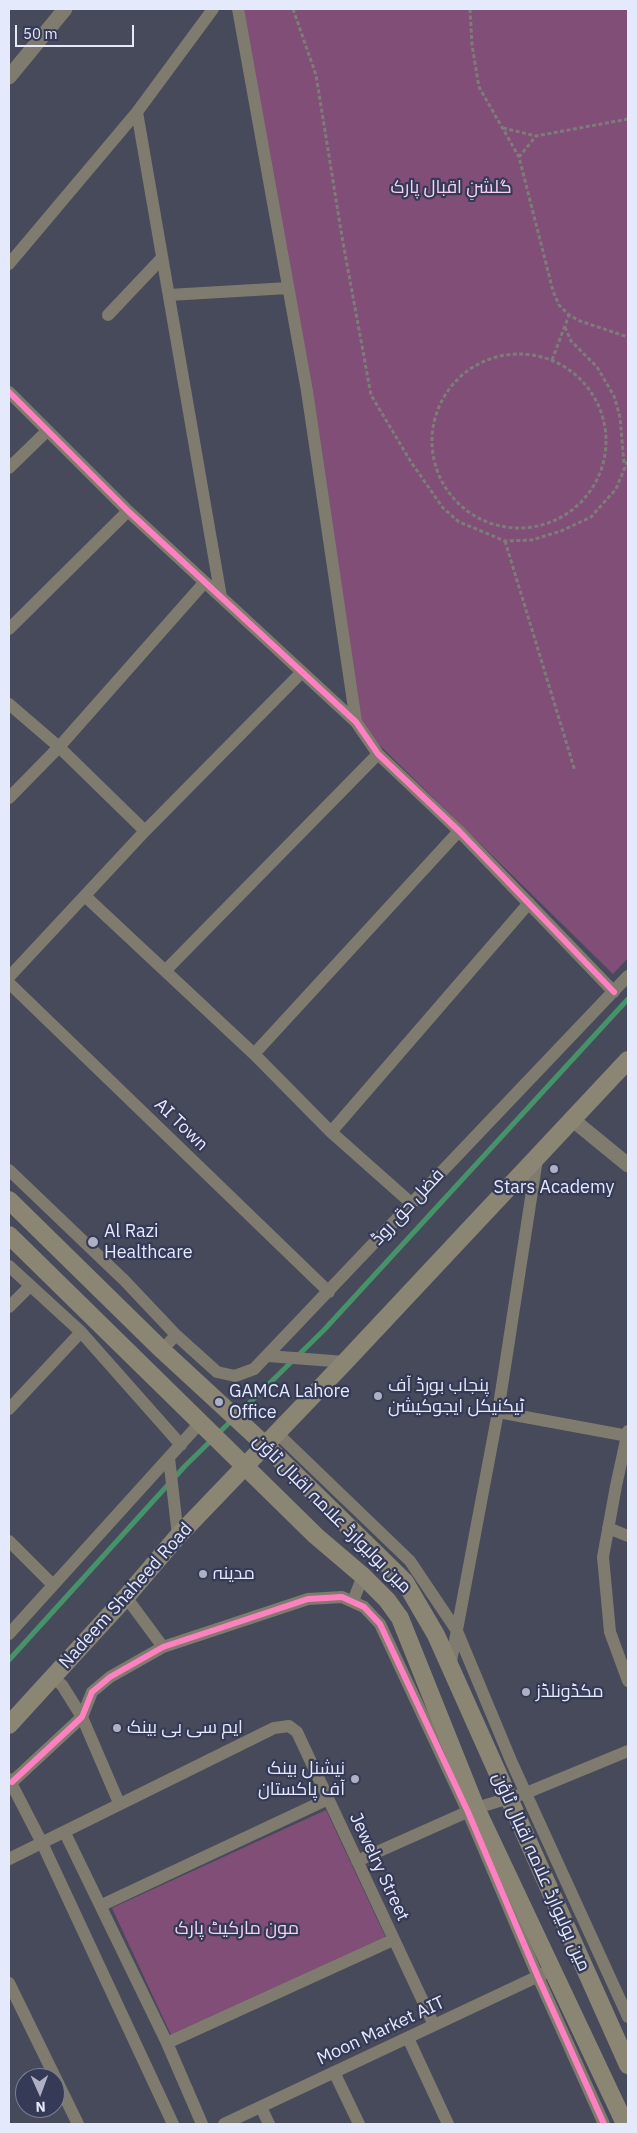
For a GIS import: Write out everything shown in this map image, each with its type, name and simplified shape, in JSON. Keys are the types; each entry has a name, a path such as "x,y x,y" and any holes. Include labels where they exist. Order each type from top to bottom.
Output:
{"main road":[{"path":"244,1467 266,1438 345,1362 628,1060"},
{"name":"مین بولیوارڈ علامہ اقبال ٹاؤن","path":"9,1200 162,1350 226,1409 266,1438 405,1582 432,1627 628,2065"},
{"path":"9,1236 203,1426"},
{"name":"مین بولیوارڈ علامہ اقبال ٹاؤن","path":"203,1426 316,1536 363,1576 387,1600 400,1618 472,1810 546,1973 625,2124"},
{"name":"Nadeem Shaheed Road","path":"9,1725 126,1597 178,1536 244,1467"}],"street":[{"path":"10,72 65,9"},
{"path":"9,264 137,112 213,9"},
{"path":"238,9 308,391 356,722"},
{"path":"137,112 220,597"},
{"path":"108,315 162,258"},
{"path":"169,296 288,288"},
{"path":"9,392 128,511 356,722 378,754 459,831 614,992"},
{"path":"9,468 47,430"},
{"path":"9,629 128,511"},
{"path":"9,798 58,747 204,583"},
{"path":"9,976 145,831 301,673"},
{"path":"9,704 58,747 145,831"},
{"path":"166,970 378,754"},
{"path":"254,1054 459,831"},
{"path":"85,896 254,1054 331,1132 411,1203"},
{"path":"331,1132 529,903"},
{"name":"فضل حق روڈ","path":"9,1170 125,1281 176,1335 210,1367 226,1375 246,1374 268,1356 628,976"},
{"name":"AI Town","path":"9,984 329,1292"},
{"path":"573,1120 628,1165"},
{"path":"450,1668 498,1412 537,1159"},
{"path":"9,1266 81,1332 181,1444"},
{"path":"9,1307 29,1286"},
{"path":"9,1409 81,1332"},
{"path":"162,1350 176,1335"},
{"path":"268,1356 345,1362"},
{"path":"498,1412 628,1434 603,1557 610,1632 628,1681"},
{"path":"9,1634 170,1462 181,1444 203,1426"},
{"path":"266,1438 410,1561 457,1631 526,1793 628,2017"},
{"path":"170,1462 178,1536"},
{"path":"608,1528 628,1536"},
{"path":"9,1541 53,1585"},
{"path":"353,1601 363,1576"},
{"path":"173,2124 42,1843 10,1781 82,1717 92,1692 110,1677 163,1647 308,1599 330,1596 353,1601 364,1607 380,1624 472,1810"},
{"path":"126,1597 163,1647"},
{"path":"9,1859 65,1833 119,1803 82,1717 62,1685 53,1678"},
{"name":"Jewelry Street","path":"119,1803 274,1728 289,1726 297,1732 434,2025"},
{"path":"357,1861 472,1810 526,1793 628,1751"},
{"path":"102,1905 328,1799"},
{"path":"65,1833 102,1905 167,2043 202,2124"},
{"path":"167,2043 393,1940"},
{"path":"546,1973 604,2124"},
{"name":"Moon Market AIT","path":"224,2124 546,1973"},
{"path":"9,1983 78,2124"},
{"path":"408,2038 448,2124"},
{"path":"334,2072 359,2124"},
{"path":"261,2107 269,2124"}],"path":[{"path":"293,9 316,75 342,237 371,395 411,462 443,508 459,522 505,541 532,540 561,532 591,517 616,489 624,465 628,460"},
{"path":"470,9 472,45 479,86 519,158 553,291 559,305 569,315 580,321 628,337"},
{"path":"502,128 536,136 628,119"},
{"path":"519,158 536,136"},
{"path":"552,360 569,315"},
{"path":"565,327 571,341 597,367 614,396 620,417 624,465"},
{"path":"505,354 529,354 552,360 573,372 584,383 600,410 606,433 605,457 597,480 584,499 565,514 543,524 520,528 496,525 474,516 451,495 442,482 433,460 431,436 436,412 446,392 462,374 482,361 505,354"},
{"path":"505,541 575,771"}],"green space":[{"name":"گلشنِ اقبال پارک","path":"240,9 628,9 628,958 613,974 356,722"},
{"name":"مون مارکیٹ پارک","path":"326,1810 386,1938 172,2037 112,1908"}],"waterway":[{"path":"9,1660 185,1466 324,1330 628,999"}],"cycle path":[{"path":"9,392 128,511 356,722 378,754 459,831 614,992"},
{"path":"12,1782 82,1717 92,1692 110,1677 163,1647 308,1599 342,1597 364,1607 380,1624 468,1812 538,1977 604,2124"}],"place":[{"name":"Stars Academy","path":"554,1169"},
{"name":"Al Razi Healthcare","path":"93,1242"},
{"name":"پنجاب بورڈ آف ٹیکنیکل ایجوکیشن","path":"378,1396"},
{"name":"GAMCA Lahore Office","path":"219,1402"},
{"name":"مدینہ","path":"203,1574"},
{"name":"مکڈونلڈز","path":"526,1692"},
{"name":"ایم سی بی بینک","path":"117,1728"},
{"name":"نیشنل بینک آف پاکستان","path":"355,1779"}]}
